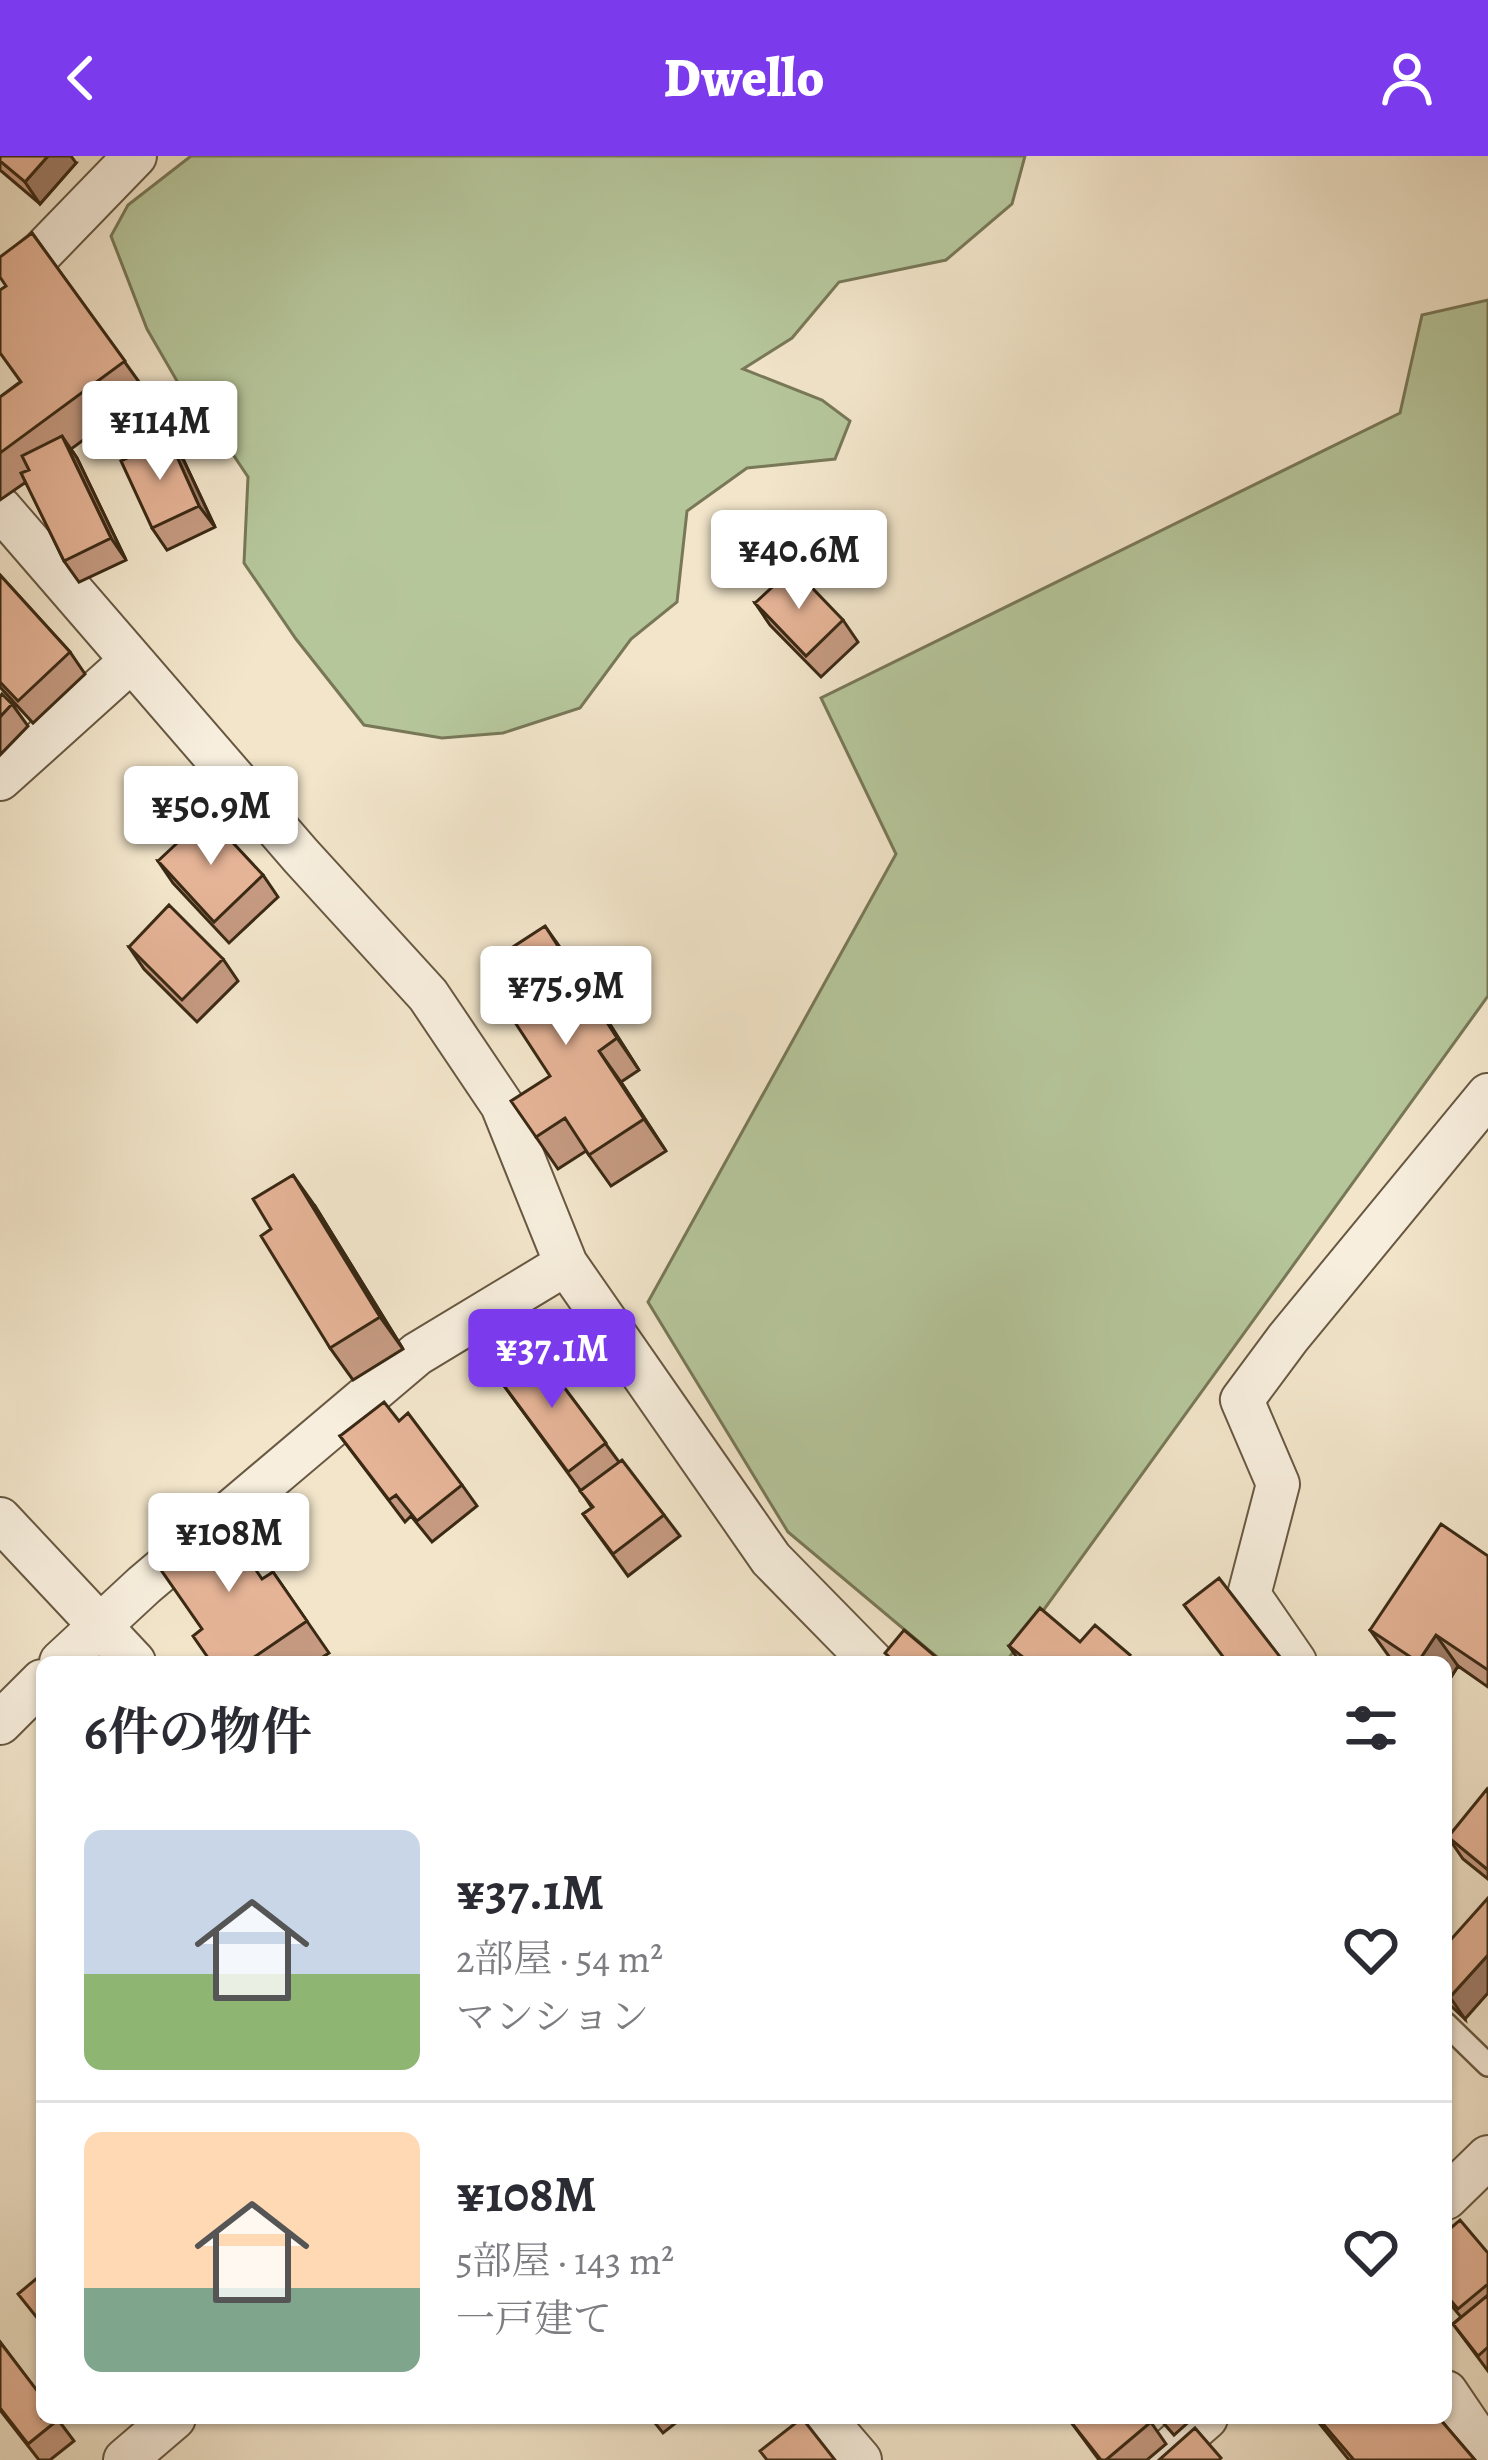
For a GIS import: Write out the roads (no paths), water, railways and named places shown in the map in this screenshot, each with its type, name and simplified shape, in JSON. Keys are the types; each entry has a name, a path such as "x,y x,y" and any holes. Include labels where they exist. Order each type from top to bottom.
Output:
{"street":[{"path":"0,286 42,253 135,156"},
{"path":"0,508 428,995 502,1105 566,1264 771,1559 866,1656"},
{"path":"0,779 131,661"},
{"path":"1291,1656 1249,1595 1278,1484 1242,1400 1488,1095"},
{"path":"68,1656 98,1625 417,1354 566,1264"},
{"path":"0,1519 128,1656"},
{"path":"0,1723 36,1687"},
{"path":"1452,2192 1488,2157"},
{"path":"1452,2401 1488,2454"},
{"path":"125,2460 167,2424"},
{"path":"829,2424 860,2460"},
{"path":"1158,2460 1199,2424"}],"lane":[{"path":"1452,2030 1488,2065"}]}
